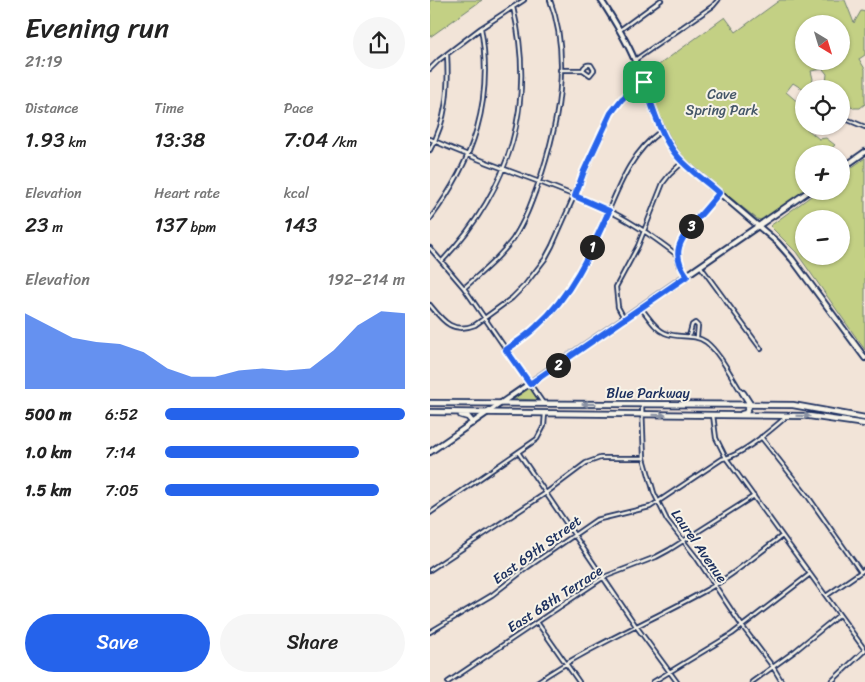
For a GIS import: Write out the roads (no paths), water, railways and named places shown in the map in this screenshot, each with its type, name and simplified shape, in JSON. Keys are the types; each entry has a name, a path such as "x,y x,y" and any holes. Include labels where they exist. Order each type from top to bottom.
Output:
{"highway":[{"path":"742,393 743,404"},
{"path":"738,415 746,413 750,404 750,401 742,393"},
{"name":"Blue Parkway","path":"430,403 794,405 865,418"},
{"path":"754,415 753,410 757,404"},
{"path":"624,414 635,411 643,405"},
{"name":"Blue Parkway","path":"430,412 809,416 865,424"},
{"path":"440,412 466,416 473,423"}],"main road":[{"path":"601,0 620,30 635,60 661,131 670,148 682,162 759,226 792,259 865,358"},
{"path":"850,163 865,152"},
{"path":"430,452 796,200"}],"street":[{"path":"430,69 481,28 524,0"},
{"path":"464,288 493,263 512,240 527,214 549,152 560,96 557,29 550,0"},
{"path":"620,30 661,0"},
{"path":"635,60 718,0"},
{"path":"442,261 479,218 492,195 504,169 516,130 522,90 521,50 513,7"},
{"path":"430,219 449,192 468,156 479,126 485,94 486,61 481,28"},
{"path":"430,150 442,120 447,98 447,54"},
{"path":"560,70 583,70 590,75 594,70 591,65 588,65 583,70"},
{"path":"430,305 442,320 458,328 470,327 512,298 536,272 552,246 611,113 622,99 644,82"},
{"path":"850,121 865,127"},
{"path":"506,350 538,326 561,299 589,253 632,160 661,131"},
{"path":"430,139 468,156 575,196 609,211 678,255"},
{"path":"625,319 618,307 616,287 638,246 663,183 682,162"},
{"path":"687,276 680,266 679,245 683,236 719,193"},
{"path":"430,248 464,288 543,404"},
{"path":"700,267 761,350"},
{"path":"641,308 657,327 665,333 673,336 697,337 713,349 742,393"},
{"path":"689,336 692,325 695,323 698,326 697,337"},
{"name":"Laurel Avenue","path":"643,405 644,458 652,486 667,520 696,557 714,586 782,682"},
{"path":"430,513 535,440 542,432 545,413"},
{"path":"713,415 716,438 726,458 865,650 831,682"},
{"name":"East 69th Street","path":"430,632 492,595 574,534 600,518 644,509 658,502 722,459 729,458 761,437 787,416"},
{"path":"761,437 809,498 861,572"},
{"path":"518,452 636,626 677,682"},
{"path":"430,570 594,459 644,458"},
{"name":"East 68th Terrace","path":"448,682 604,578 656,557 754,496"},
{"path":"536,682 564,663 714,586 782,536"},
{"path":"826,596 865,569"},
{"path":"653,682 732,634 810,574"},
{"path":"752,682 839,615"},
{"path":"537,622 579,682"}],"park label":[{"name":"Cave Spring Park","path":"722,102"}]}
